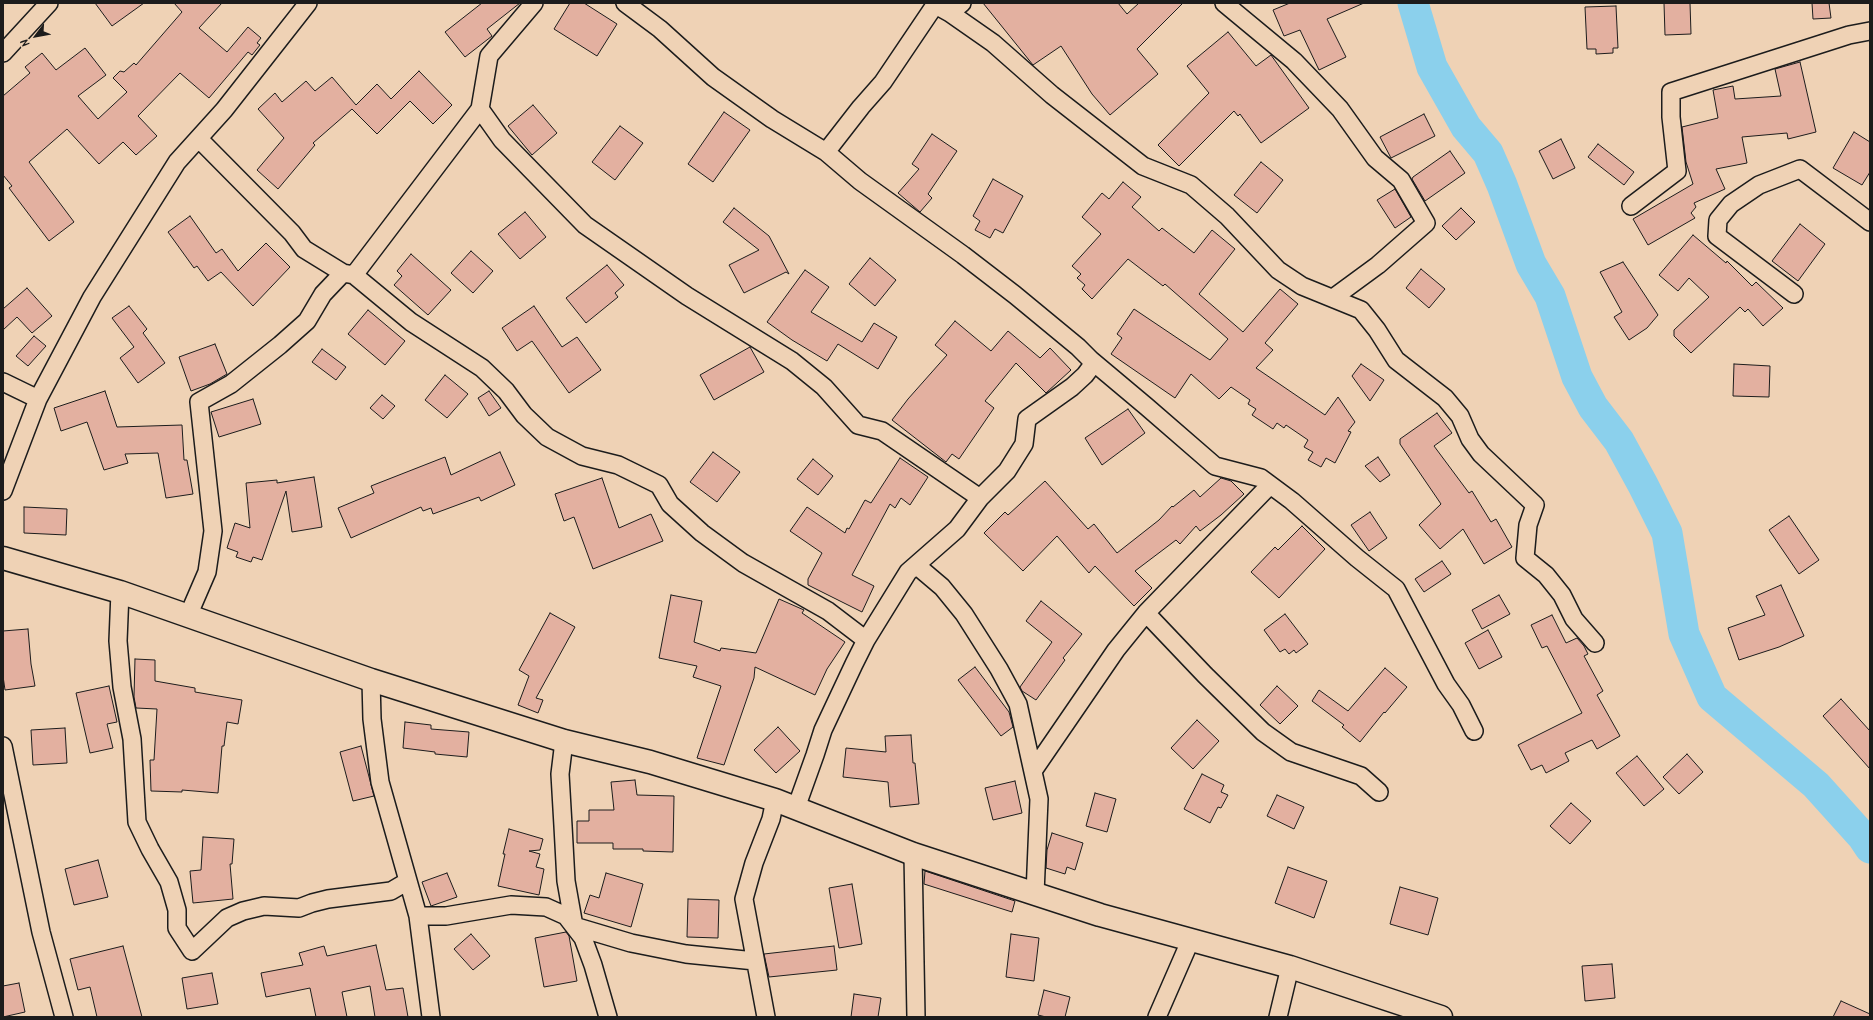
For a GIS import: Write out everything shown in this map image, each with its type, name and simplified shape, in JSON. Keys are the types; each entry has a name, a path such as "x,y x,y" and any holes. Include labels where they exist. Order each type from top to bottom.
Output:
{"street":[{"path":"3,53 49,3"},
{"path":"3,491 38,399 92,297 177,162 224,110 308,3"},
{"path":"188,616 207,572 213,531 199,402 231,384 280,345 307,321 323,294 348,274 480,109 489,56 534,3"},
{"path":"625,3 660,29 713,77 772,118 826,152 860,181 963,254 1015,295 1215,466 1260,478 1292,501 1357,558 1396,589 1446,684 1461,705 1474,731"},
{"path":"1224,3 1294,61 1340,109 1375,158 1401,180 1426,224 1378,266 1333,298"},
{"path":"826,152 860,107 883,82 934,4 956,8 1052,95 1143,166 1191,186 1227,216 1278,270 1302,286 1361,310 1377,330 1396,360 1445,398 1460,416 1470,439 1481,454 1535,505 1528,526 1525,558 1546,575 1562,595 1574,619 1595,643"},
{"path":"1631,206 1678,171 1671,117 1671,92 1849,35 1870,31"},
{"path":"480,109 502,140 585,225 687,296 792,361 824,387 858,425 882,430 980,498"},
{"path":"199,139 292,233 304,249 348,274 411,322 482,368 506,391 524,415 547,437 582,456 618,465 659,486 670,504 702,533 743,563 828,611 866,640"},
{"path":"1794,294 1717,236 1718,220 1731,204 1759,185 1800,169 1870,222"},
{"path":"796,808 816,755 823,730 866,640 908,572 957,528 980,498 1007,471 1024,444 1027,419 1072,387 1091,367 1091,360"},
{"path":"3,382 38,399"},
{"path":"1033,771 1116,650 1146,613 1270,485"},
{"path":"3,558 120,592 372,680 564,741 650,762 775,800 913,854 1100,915 1290,967 1441,1017"},
{"path":"916,565 947,592 964,614 1000,669 1018,704 1039,799 1035,894"},
{"path":"120,592 118,641 122,687 132,739 137,822 150,850 169,882 177,910 177,928 192,951 227,918 243,912 264,906 299,908 328,899 391,891 408,881"},
{"path":"1146,613 1205,675 1263,732 1291,752 1361,776 1379,792"},
{"path":"372,680 372,719 380,782 418,916 431,1017"},
{"path":"564,741 560,774 566,881 574,926"},
{"path":"3,751 41,932 64,1017"},
{"path":"766,1017 744,899 760,846 771,818 775,800"},
{"path":"913,854 916,1017"},
{"path":"418,916 446,916 511,905 546,907 566,916 583,938 593,965 608,1017"},
{"path":"574,926 631,943 686,954 755,961"},
{"path":"1157,1017 1191,939"},
{"path":"1278,1017 1290,967"}],"building":[{"path":"95,3 144,3 112,26"},
{"path":"174,3 222,3 199,28 227,52 248,27 261,38 257,43 260,45 252,55 248,52 209,98 180,73 138,116 157,136 136,155 123,142 99,164 67,129 29,162 74,222 49,241 9,188 12,186 3,175 3,96 30,73 25,67 42,53 56,70 85,48 106,75 78,96 98,119 127,92 113,78 120,71 124,72 134,63 136,65 182,12"},
{"path":"482,3 520,3 487,29 492,36 465,57 445,32"},
{"path":"570,3 584,3 617,24 597,56 554,29"},
{"path":"983,3 1118,3 1127,14 1139,3 1183,3 1137,49 1158,74 1110,115 1092,94 1061,46 1033,65"},
{"path":"1290,3 1364,3 1327,19 1346,57 1319,70 1300,30 1284,36 1273,10"},
{"path":"1664,3 1690,3 1691,34 1665,35"},
{"path":"1812,3 1829,3 1831,18 1813,19"},
{"path":"1616,6 1618,48 1613,48 1613,53 1596,54 1596,49 1587,49 1585,7"},
{"path":"1228,32 1256,66 1271,55 1309,108 1261,143 1240,114 1238,116 1234,111 1179,166 1158,145 1209,93 1187,66"},
{"path":"1800,62 1816,132 1788,139 1787,133 1742,137 1747,163 1716,169 1725,189 1694,203 1696,207 1691,213 1695,218 1648,245 1633,219 1693,184 1686,162 1682,127 1718,118 1713,90 1733,86 1735,99 1781,96 1775,69"},
{"path":"419,71 452,105 433,124 410,101 377,134 352,109 313,143 315,145 278,189 257,170 284,138 258,109 275,93 282,102 306,81 315,91 332,77 356,105 377,84 391,99"},
{"path":"533,105 557,133 532,155 508,126"},
{"path":"724,112 750,130 713,182 688,164"},
{"path":"1424,114 1435,136 1391,158 1380,137"},
{"path":"620,126 643,143 615,180 592,162"},
{"path":"1854,132 1870,142 1870,172 1862,185 1833,168"},
{"path":"932,134 957,151 928,194 932,198 920,212 898,193 919,169 912,164"},
{"path":"1561,139 1575,168 1553,179 1539,151"},
{"path":"1598,144 1634,172 1624,185 1588,157"},
{"path":"1450,151 1465,173 1425,201 1412,179 1413,177"},
{"path":"1261,162 1283,180 1257,213 1234,195"},
{"path":"993,179 1023,196 1003,233 995,229 990,238 975,230 980,221 973,216"},
{"path":"1123,182 1141,197 1132,207 1159,231 1162,228 1194,253 1212,230 1235,249 1199,294 1243,332 1280,289 1298,304 1265,343 1273,350 1256,368 1325,415 1338,397 1355,422 1348,431 1351,432 1335,463 1326,458 1321,467 1308,460 1313,452 1304,447 1308,440 1286,425 1284,428 1277,423 1273,429 1252,415 1256,409 1248,404 1250,400 1231,387 1219,399 1191,374 1175,398 1111,354 1122,338 1117,334 1134,309 1210,360 1228,339 1165,284 1163,286 1128,259 1092,299 1082,289 1085,285 1077,278 1081,274 1072,266 1101,234 1082,217 1102,193 1109,199"},
{"path":"1395,189 1411,217 1395,228 1377,200"},
{"path":"734,208 769,236 789,274 786,272 744,293 729,265 759,250 723,222"},
{"path":"1461,208 1475,222 1456,240 1442,226"},
{"path":"525,212 546,237 520,259 498,234"},
{"path":"190,216 216,253 222,249 238,271 266,243 290,267 253,306 221,272 208,281 197,266 194,268 168,232"},
{"path":"1800,224 1825,244 1798,281 1772,261"},
{"path":"1693,235 1726,263 1727,261 1752,286 1756,282 1783,308 1763,326 1748,309 1745,312 1740,307 1691,353 1674,336 1674,330 1709,297 1689,278 1678,291 1659,275"},
{"path":"471,251 493,271 473,293 451,273"},
{"path":"411,254 451,290 428,315 394,285 402,276 397,271"},
{"path":"870,258 896,280 875,306 849,284"},
{"path":"1623,262 1658,315 1647,328 1629,340 1614,317 1622,312 1600,272"},
{"path":"607,265 624,285 615,293 618,297 586,323 566,298"},
{"path":"1421,269 1445,289 1429,308 1406,288"},
{"path":"805,270 829,287 811,312 862,342 874,323 897,337 878,369 838,344 827,361 792,340 767,322"},
{"path":"27,288 52,316 32,333 17,317 3,330 3,309"},
{"path":"129,306 147,329 143,333 165,363 138,383 120,358 134,347 112,318"},
{"path":"534,306 562,347 577,337 601,370 569,393 532,341 517,351 502,328"},
{"path":"368,310 405,341 385,365 348,334"},
{"path":"955,321 991,351 1008,331 1040,358 1050,348 1071,370 1046,393 1016,363 985,401 994,408 959,459 952,454 946,462 892,420 908,399 947,355 935,345"},
{"path":"34,336 46,346 28,366 16,356"},
{"path":"215,344 227,374 210,384 191,391 179,357"},
{"path":"750,347 764,372 714,400 700,375"},
{"path":"322,349 346,367 336,380 312,362"},
{"path":"1361,364 1384,380 1370,401 1352,376"},
{"path":"1734,364 1770,366 1769,397 1733,396"},
{"path":"445,375 468,394 447,418 425,400"},
{"path":"105,391 117,427 182,425 184,460 187,460 193,494 166,498 158,453 125,454 128,463 104,470 87,422 61,431 54,408"},
{"path":"489,391 501,408 489,416 478,398"},
{"path":"382,395 395,406 383,419 370,408"},
{"path":"253,399 261,424 219,437 211,412"},
{"path":"1128,409 1145,433 1102,465 1085,438"},
{"path":"1437,413 1452,433 1434,446 1469,493 1472,491 1491,522 1496,519 1512,547 1484,564 1463,529 1440,549 1419,525 1441,504 1400,444 1400,439"},
{"path":"500,452 515,485 481,501 479,497 433,514 431,508 423,511 421,507 351,538 338,508 374,493 371,486 445,457 451,475"},
{"path":"713,452 740,472 717,502 690,482"},
{"path":"1378,457 1390,475 1380,482 1365,466"},
{"path":"900,458 928,477 910,505 901,498 895,508 890,504 852,575 874,586 862,612 808,585 808,579 822,553 790,531 807,507 845,533 847,528 849,529 865,500 871,503"},
{"path":"813,459 833,476 818,495 797,479"},
{"path":"314,477 322,527 292,532 286,491 262,560 253,557 251,562 236,557 238,552 227,548 235,523 250,528 246,483 277,480 277,483"},
{"path":"602,478 619,528 651,514 663,541 593,569 574,517 564,521 555,494"},
{"path":"1221,478 1231,481 1244,494 1221,515 1200,531 1196,526 1180,544 1176,540 1135,571 1152,588 1134,606 1095,566 1089,573 1057,536 1023,571 984,533 1005,512 1008,515 1045,481 1088,529 1094,524 1117,553 1159,520 1172,506 1173,507 1194,490 1200,497"},
{"path":"24,507 67,509 66,535 24,533"},
{"path":"1370,512 1387,538 1369,551 1351,525"},
{"path":"1789,516 1819,560 1799,574 1769,530"},
{"path":"1302,526 1325,549 1279,598 1251,572 1275,547 1278,550"},
{"path":"1442,561 1451,574 1424,592 1415,579"},
{"path":"1781,585 1804,636 1779,647 1739,660 1728,628 1765,615 1756,596"},
{"path":"671,595 702,601 694,642 720,651 721,648 756,653 779,599 804,610 802,613 845,642 827,669 815,695 755,667 754,678 724,765 697,758 721,686 693,677 697,666 659,658"},
{"path":"1499,595 1510,614 1482,629 1472,610"},
{"path":"1041,601 1082,634 1063,658 1065,660 1036,700 1022,691 1020,687 1052,642 1026,621"},
{"path":"550,613 575,627 536,698 543,700 538,713 518,705 529,676 519,670"},
{"path":"1285,614 1308,644 1296,653 1294,650 1289,654 1285,649 1280,652 1264,630"},
{"path":"1552,615 1566,643 1577,638 1584,646 1588,654 1584,656 1603,691 1597,695 1620,736 1597,749 1592,740 1565,753 1569,761 1546,773 1542,765 1531,770 1518,745 1582,713 1547,646 1542,648 1531,625"},
{"path":"28,629 31,664 35,686 5,690 3,676 3,631"},
{"path":"1488,630 1502,657 1479,669 1465,643"},
{"path":"135,659 155,660 155,681 195,688 195,692 242,700 238,724 227,722 224,746 222,746 218,793 182,790 182,792 151,791 150,760 154,760 157,709 136,708 134,697"},
{"path":"975,667 1009,712 1013,727 1001,736 958,680"},
{"path":"1385,668 1407,687 1385,713 1384,712 1360,742 1342,727 1344,725 1312,701 1319,690 1348,711"},
{"path":"109,686 117,722 107,724 113,748 90,753 76,693"},
{"path":"1277,686 1298,706 1280,724 1260,705"},
{"path":"1841,699 1870,731 1870,769 1823,716"},
{"path":"1197,720 1219,741 1193,769 1171,748"},
{"path":"405,722 431,725 431,729 469,732 467,757 435,754 435,752 403,748"},
{"path":"778,727 800,751 776,773 754,750"},
{"path":"65,728 67,763 33,765 31,730"},
{"path":"911,735 913,763 915,763 919,804 890,807 888,782 843,777 846,748 886,752 885,736"},
{"path":"361,746 374,796 353,801 340,752"},
{"path":"1687,754 1703,772 1679,794 1663,777"},
{"path":"1637,756 1664,789 1644,806 1616,773"},
{"path":"1202,774 1224,785 1221,792 1228,795 1221,808 1218,807 1210,823 1184,809"},
{"path":"635,780 637,795 674,796 673,852 643,851 643,849 613,849 613,843 577,843 577,821 589,821 589,810 614,810 611,782"},
{"path":"1015,781 1022,813 993,820 985,788"},
{"path":"1095,793 1116,799 1107,832 1086,826"},
{"path":"1277,795 1304,807 1294,829 1267,816"},
{"path":"1571,803 1591,821 1570,844 1550,826"},
{"path":"509,829 543,839 540,850 529,851 540,854 536,867 544,869 539,895 498,886"},
{"path":"1052,833 1083,843 1075,870 1067,867 1065,874 1046,868 1047,850"},
{"path":"203,837 234,839 232,864 230,864 233,899 193,903 190,871 201,870"},
{"path":"98,860 108,897 74,905 65,869"},
{"path":"1288,867 1327,881 1314,918 1275,903"},
{"path":"925,871 1015,901 1012,912 924,884"},
{"path":"447,873 457,897 431,906 422,882"},
{"path":"606,873 643,884 631,927 584,913 590,895 599,898"},
{"path":"852,884 862,944 839,948 829,888"},
{"path":"1400,887 1438,898 1428,935 1390,924"},
{"path":"688,899 719,900 718,938 687,937"},
{"path":"566,932 569,936 577,981 544,987 535,938"},
{"path":"471,934 490,956 473,970 454,949"},
{"path":"1011,934 1039,938 1034,981 1006,977"},
{"path":"376,945 386,990 403,988 408,1017 375,1017 370,986 342,992 347,1017 316,1017 310,988 266,997 261,973 303,965 299,953 324,946 327,956"},
{"path":"123,946 142,1017 97,1017 90,987 78,990 70,959"},
{"path":"834,946 837,970 769,977 764,954"},
{"path":"1612,964 1615,998 1585,1001 1582,966"},
{"path":"212,973 218,1004 187,1009 182,978"},
{"path":"19,983 25,1012 3,1017 3,986"},
{"path":"1044,990 1070,997 1065,1017 1046,1017 1038,1015"},
{"path":"854,994 881,998 878,1017 851,1017"},
{"path":"1841,1001 1870,1014 1870,1017 1833,1017"}],"waterway":[{"path":"1413,3 1432,67 1466,127 1488,153 1502,185 1531,264 1550,296 1577,377 1593,407 1619,441 1667,533 1684,634 1712,697 1816,785 1862,836 1870,848"}]}
